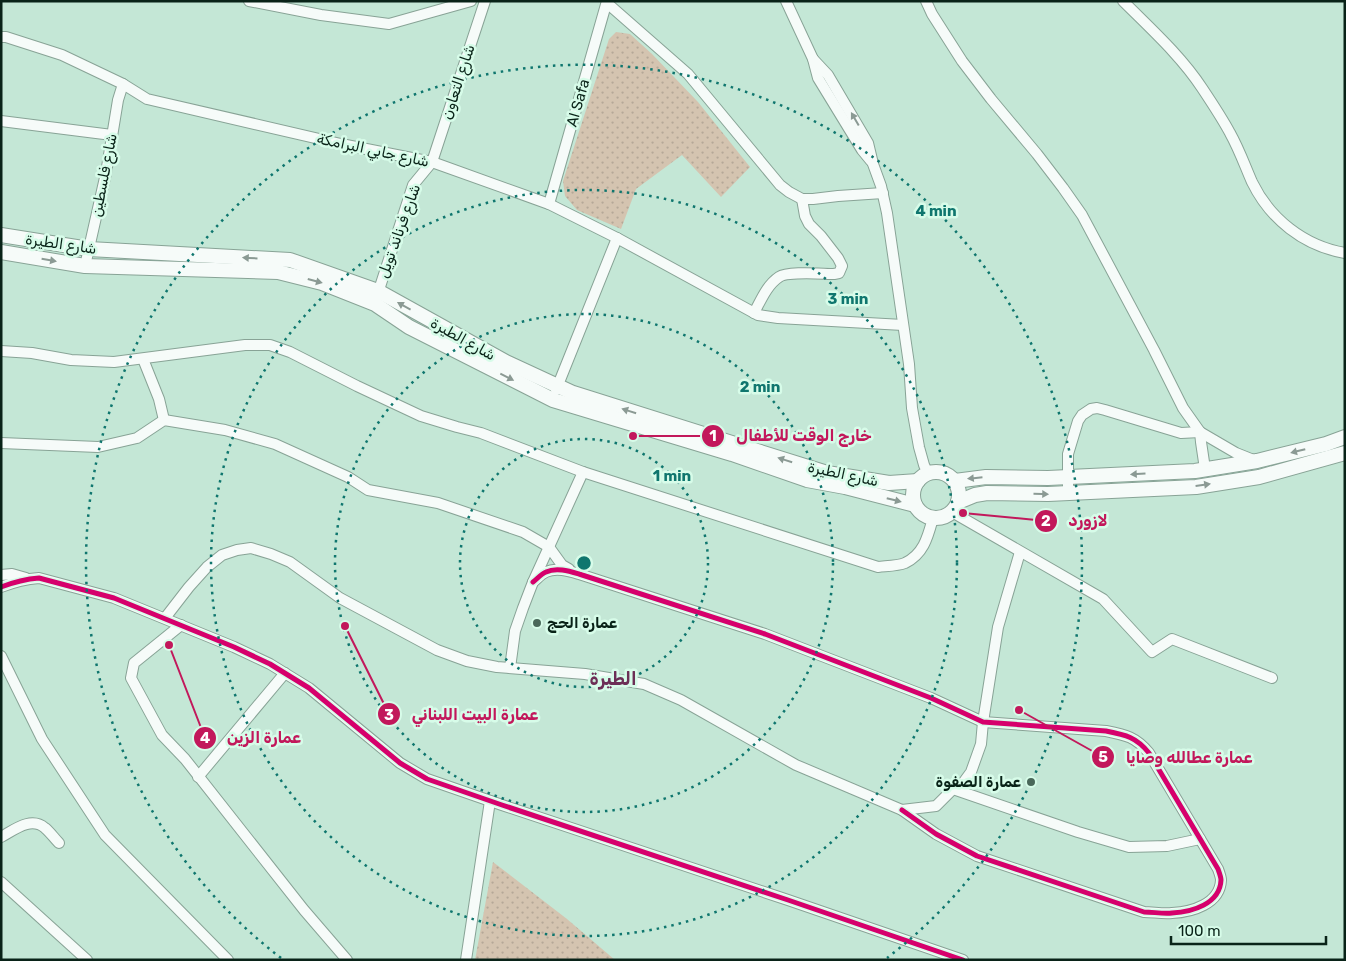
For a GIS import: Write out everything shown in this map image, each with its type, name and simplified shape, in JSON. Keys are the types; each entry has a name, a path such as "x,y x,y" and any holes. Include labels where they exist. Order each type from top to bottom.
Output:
{"main road":[{"name":"شارع الطيرة","path":"1,235 89,249 290,260 376,298 573,393 827,473 889,483 923,477"},
{"name":"شارع الطيرة","path":"1,252 85,266 278,272 322,283 376,298 409,327 553,400 732,454 807,480 845,487 915,505"},
{"path":"954,481 986,477 1048,478 1205,469 1257,461 1326,444 1345,437"},
{"path":"955,507 960,493 957,484 944,473 934,472 923,477 914,488 913,497 915,505 921,513 929,517 938,518 947,516 955,507 975,496 987,493 1048,494 1196,486 1259,477 1345,453"}],"street":[{"path":"249,1 320,15 389,24 471,1"},
{"name":"شارع التعاون","path":"432,162 484,1"},
{"path":"786,1 813,59 818,78 862,150 873,164 883,192 909,364 912,408 924,465 923,477"},
{"path":"926,1 932,14 962,61 991,100 1064,188 1082,216 1127,298 1183,408 1200,432 1236,453 1257,461"},
{"path":"1124,1 1167,44 1202,87 1230,133 1253,183 1269,209 1286,226 1302,238 1320,246 1345,253"},
{"path":"607,2 688,74 780,185 789,192 802,199 813,199 883,192"},
{"name":"Al Safa","path":"549,204 607,2"},
{"name":"شارع جابي البرامكة","path":"1,37 62,55 124,84 147,99 341,144 432,162 549,204 617,238 758,315 778,318 903,325"},
{"name":"شارع فلسطين","path":"85,266 106,173 118,100 124,84"},
{"path":"1,121 112,135"},
{"name":"شارع فرناند تويل","path":"376,298 413,185 432,162"},
{"path":"754,313 765,293 780,276 789,274 834,274 839,273 841,270 842,266 838,258 809,224 805,216 802,199"},
{"path":"553,400 617,238"},
{"path":"1,351 103,362 143,359 245,345 270,345 290,352 421,416 456,427 481,432 583,472 878,567 904,563 918,553 925,544 933,518"},
{"path":"143,359 159,399 164,420"},
{"path":"1068,493 1068,454 1078,421 1082,415 1091,409 1105,410 1180,433 1200,432"},
{"path":"1,443 98,447 137,438 164,420 225,430 275,444 348,477 368,490 438,503 523,532 549,547 562,565 579,574"},
{"path":"1200,432 1205,469"},
{"path":"510,668 515,631 533,582 583,472"},
{"path":"955,507 1020,552 1103,599 1152,652 1172,639 1272,678"},
{"path":"165,618 207,567 222,555 251,548 290,562 340,598 437,650 468,661 497,667 585,674 644,684 681,700 796,765 902,810 936,834 977,856 1144,912 1172,913 1190,910 1206,905 1214,898 1218,890 1221,880 1218,869 1149,753 1134,738 1106,731 983,722 931,698 766,634 579,574 565,570 556,570 546,572 533,582"},
{"path":"902,810 936,806 953,789 963,783 971,772 981,744 998,628 1020,552"},
{"path":"2,575 12,574 27,579"},
{"path":"1,587 10,583 39,578 114,598 243,651 285,672 309,688 400,763 427,779 963,960"},
{"path":"180,625 134,663 131,678 162,735 184,759 304,910 347,960"},
{"path":"1,656 42,739 105,835 228,960"},
{"path":"198,777 285,672"},
{"path":"953,789 1078,832 1129,846 1167,846 1200,838"},
{"path":"466,960 490,801"},
{"path":"1,837 24,824 39,824 59,843"},
{"path":"1,882 87,960"}],"shaded area":[{"path":"616,32 630,34 652,54 698,102 750,167 721,197 682,155 636,189 621,229 577,210 565,196 563,181 609,39"},
{"path":"493,862 567,919 615,960 475,960"}],"cycle path":[{"path":"533,582 544,573 554,570 579,574 765,634 931,698 983,722 1106,731 1130,738 1140,743 1149,753 1218,869 1221,879 1219,888 1216,895 1210,901 1188,911 1169,913 1144,912 977,856 936,834 902,810"},
{"path":"1,587 39,578 114,598 234,647 270,664 309,688 400,763 427,779 963,960"}],"place":[{"name":"خارج الوقت للأطفال","path":"633,436"},
{"name":"لازورد","path":"963,513"},
{"name":"عمارة الحج","path":"537,623"},
{"name":"عمارة البيت اللبناني","path":"345,626"},
{"name":"عمارة الزين","path":"169,645"},
{"name":"عمارة عطالله وصايا","path":"1019,710"},
{"name":"عمارة الصفوة","path":"1031,782"}],"district":[{"name":"الطيرة","path":"613,679"}]}
